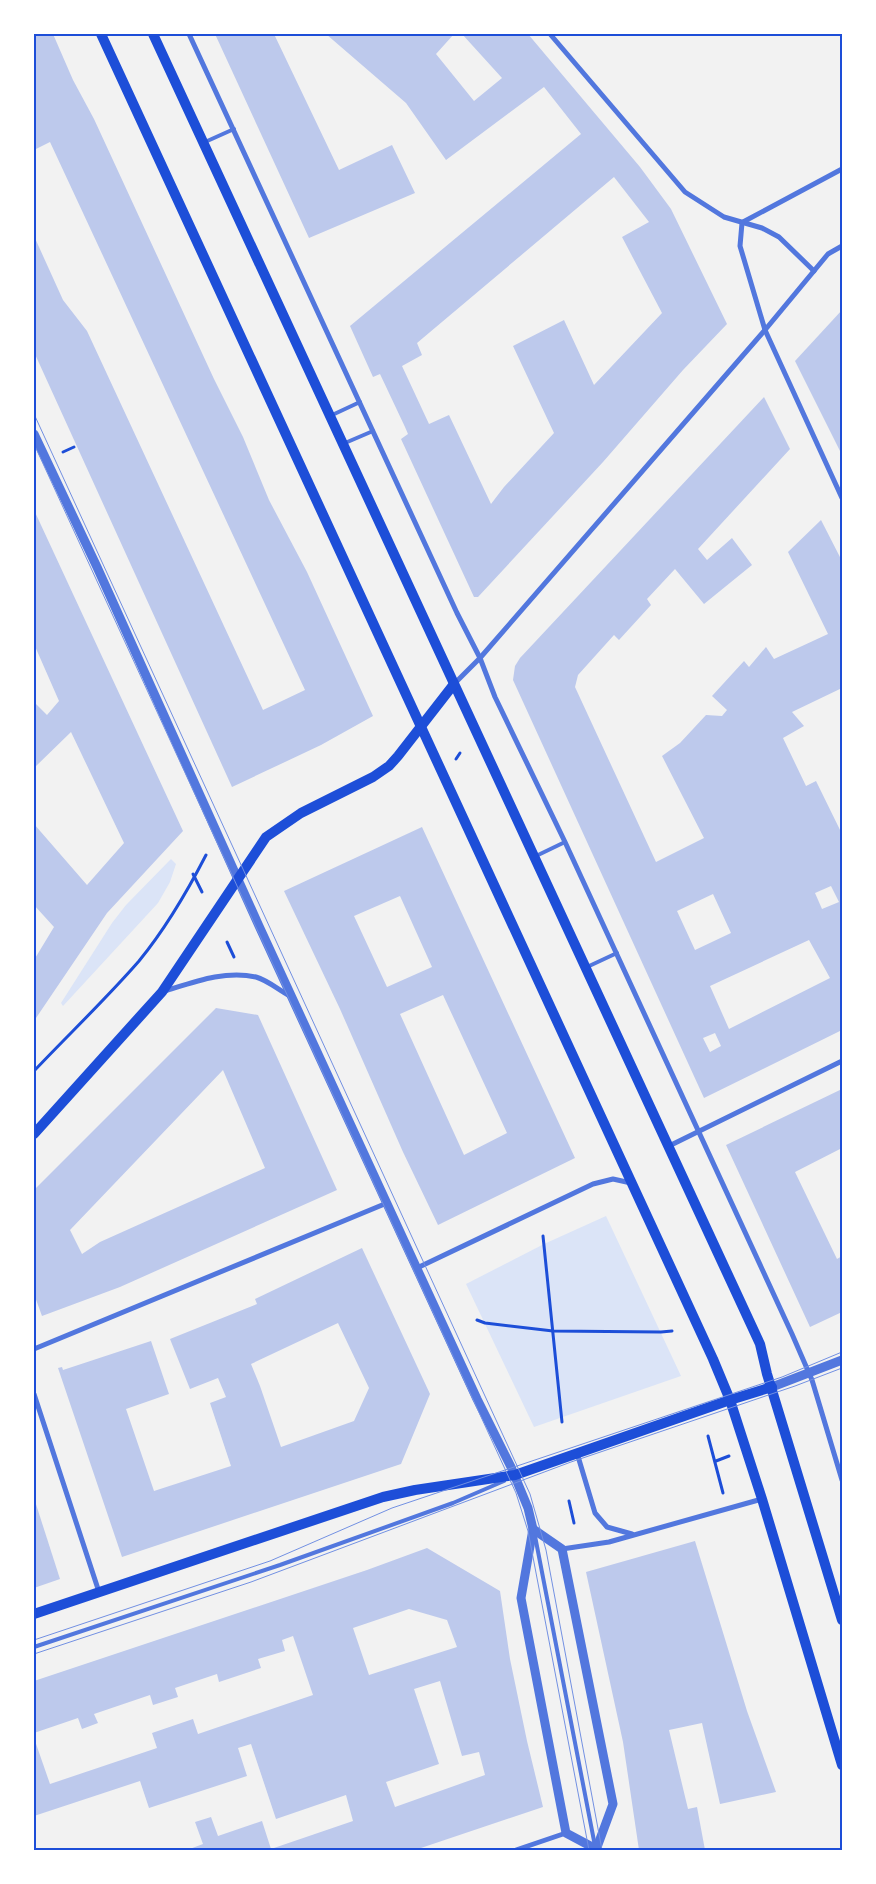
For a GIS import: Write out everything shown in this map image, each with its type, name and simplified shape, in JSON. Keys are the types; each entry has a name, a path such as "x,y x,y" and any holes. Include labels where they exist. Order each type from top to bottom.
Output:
{"main road":[{"path":"101,34 713,1359 730,1400 762,1499 842,1765"},
{"path":"153,34 760,1344 767,1374 842,1620"},
{"path":"34,1134 162,992 266,837 301,814 373,777 389,766 454,684"},
{"path":"34,1614 384,1497 415,1490 515,1476 772,1387"}],"street":[{"path":"189,34 372,431 480,658 495,697 566,842 809,1373 842,1480"},
{"path":"550,34 685,192 724,217 762,228 779,237 814,271"},
{"path":"742,223 842,169"},
{"path":"742,223 740,246 765,330 842,498"},
{"path":"454,684 480,658 765,330 828,254 842,246"},
{"path":"34,434 97,567 237,880 477,1399 515,1476 528,1508 534,1529 520,1598 566,1833"},
{"path":"162,992 208,978 238,975 258,978 292,997"},
{"path":"668,1146 842,1061"},
{"path":"417,1268 593,1184 613,1179 632,1183"},
{"path":"34,1349 387,1203"},
{"path":"772,1387 842,1360"},
{"path":"34,1394 99,1593"},
{"path":"577,1453 595,1513 607,1527 632,1534"},
{"path":"534,1529 562,1548 580,1547 609,1542 762,1499"},
{"path":"516,1850 566,1833 596,1850 613,1804 562,1548"}],"lane":[{"path":"203,143 234,129"},
{"path":"330,416 360,402"},
{"path":"342,444 372,431"},
{"path":"534,856 566,842"},
{"path":"585,968 617,953"},
{"path":"34,1647 280,1564 454,1502 515,1476"},
{"path":"534,1529 596,1850"}],"path":[{"path":"60,454 74,448"},
{"path":"34,1071 139,961 168,923 217,834"},
{"path":"194,875 202,892"},
{"path":"227,942 238,965"},
{"path":"543,1236 562,1422"},
{"path":"477,1320 485,1323 553,1331 672,1331"},
{"path":"708,1436 724,1494"},
{"path":"716,1461 731,1455"},
{"path":"568,1501 574,1523"}],"shaded area":[{"path":"171,859 176,864 170,882 158,903 63,1006 61,1003 112,923 126,905"},
{"path":"606,1216 681,1376 534,1427 466,1284 544,1244"}],"building":[{"path":"34,34 53,34 73,80 94,119 214,379 243,437 269,500 307,572 373,716 321,745 232,787 34,352 34,236 63,300 87,331 263,710 305,690 50,142 34,150"},
{"path":"215,34 274,34 339,170 392,145 415,193 309,238"},
{"path":"326,34 454,34 436,54 474,101 502,78 462,34 528,34 640,167 671,209 727,324 683,370 603,462 478,597 474,597 401,439 408,434 380,374 373,377 350,326 581,134 544,87 446,160 406,103","holes":["614,177 649,222 622,237 662,313 594,385 564,320 513,346 554,433 504,487 491,504 449,415 429,424 402,366 422,355 417,343"]},
{"path":"842,310 842,455 795,361"},
{"path":"764,397 790,449 698,549 707,560 732,538 752,565 704,604 675,569 647,599 651,605 619,640 614,635 578,675 575,687 656,862 704,838 662,756 680,743 706,715 722,716 727,710 712,696 744,661 749,667 766,647 774,659 828,634 788,552 821,520 842,561 842,688 792,712 804,726 783,738 806,786 816,781 842,834 842,976 840,977 842,982 842,1030 704,1098 513,680 515,666 520,658","holes":["831,886 839,902 822,909 815,893","713,894 731,933 695,950 677,911","809,940 830,978 729,1029 710,986","715,1033 721,1046 710,1052 703,1038"]},
{"path":"34,510 183,831 107,913 34,1021 34,960 54,927 34,905 34,824 87,885 124,843 71,732 34,768 34,702 47,715 59,701 34,644"},
{"path":"422,827 575,1158 438,1225 284,891","holes":["400,896 432,967 387,987 354,916","443,995 507,1133 464,1155 400,1014"]},
{"path":"216,1008 258,1015 337,1190 120,1287 42,1316 34,1294 34,1190","holes":["223,1070 265,1168 100,1242 82,1254 70,1230"]},
{"path":"842,1089 842,1148 795,1172 837,1259 842,1256 842,1312 810,1327 726,1145"},
{"path":"362,1248 430,1394 401,1464 122,1557 58,1368 62,1367 63,1370 151,1341 169,1394 126,1409 154,1491 231,1466 210,1403 226,1397 218,1378 190,1389 170,1339 257,1304 255,1299","holes":["338,1323 369,1388 354,1421 281,1447 251,1364"]},
{"path":"34,1498 60,1579 34,1588"},
{"path":"695,1541 747,1711 776,1792 720,1804 702,1723 669,1730 688,1809 697,1807 705,1850 639,1850 623,1742 586,1572"},
{"path":"427,1548 500,1591 510,1659 543,1807 415,1850 187,1850 203,1844 195,1822 211,1817 218,1836 262,1821 271,1849 353,1821 346,1795 276,1819 251,1744 238,1748 247,1776 149,1808 140,1781 34,1816 34,1738 50,1784 157,1748 152,1733 193,1719 198,1734 313,1695 293,1636 282,1640 285,1651 258,1659 261,1668 219,1682 217,1674 175,1688 178,1697 153,1705 150,1695 94,1714 98,1723 82,1729 78,1718 34,1733 34,1681 367,1570","holes":["409,1609 447,1620 457,1647 369,1675 353,1628","440,1681 462,1756 479,1752 485,1775 395,1807 386,1782 439,1764 414,1689"]}],"tram line":[{"path":"34,414 530,1494 546,1550 602,1850"},
{"path":"34,444 516,1493 528,1531 589,1850"},
{"path":"34,1640 270,1561 392,1508 782,1377 842,1352"},
{"path":"34,1654 251,1582 571,1462 795,1386 842,1368"}]}
